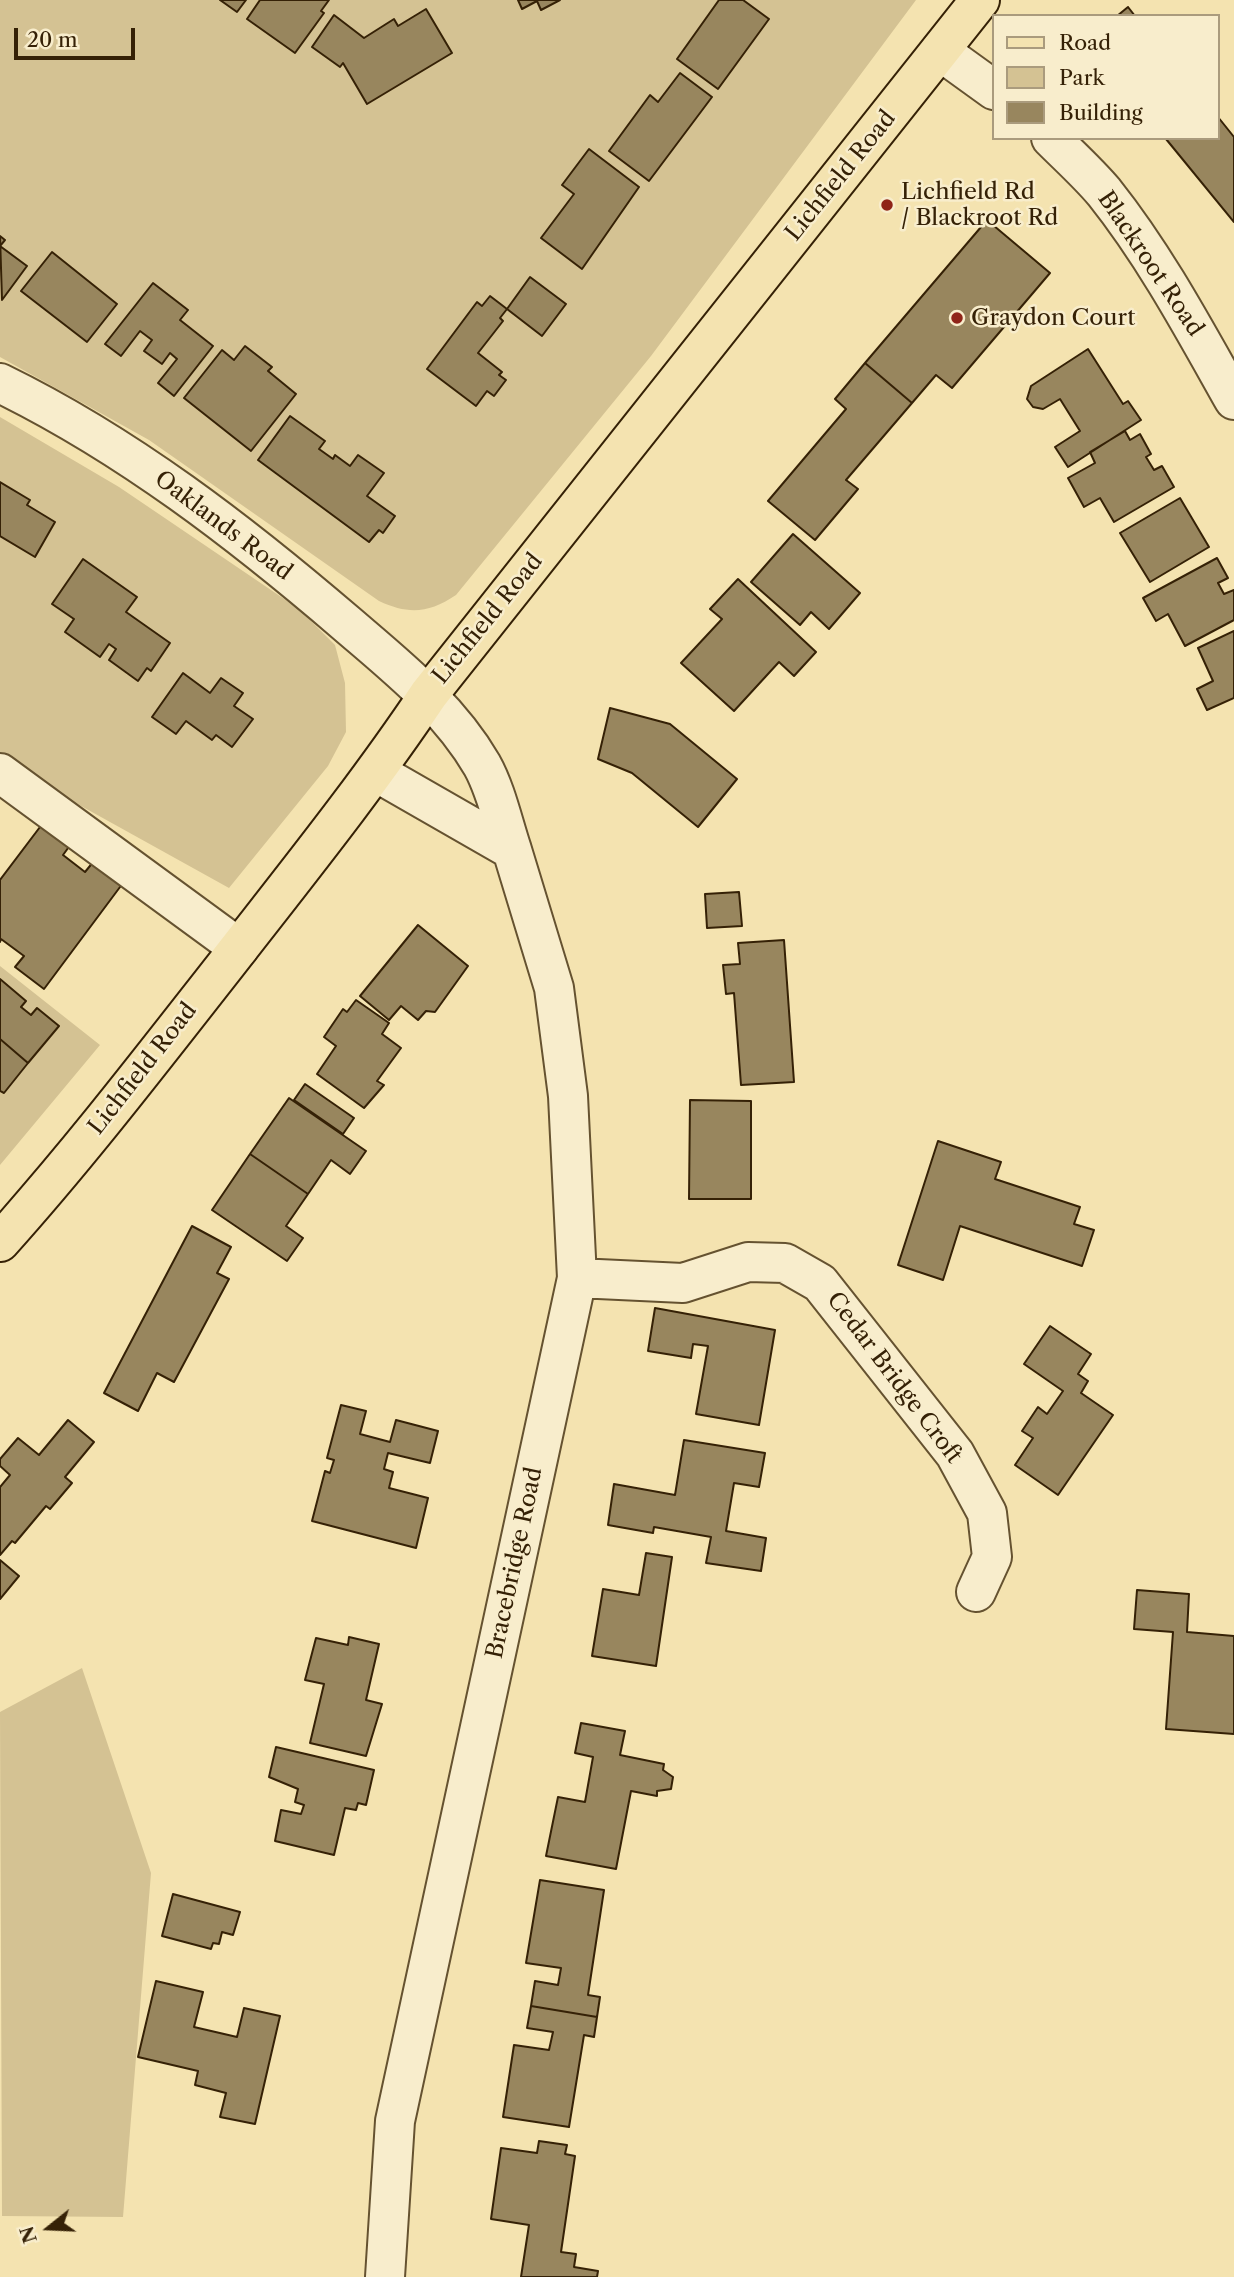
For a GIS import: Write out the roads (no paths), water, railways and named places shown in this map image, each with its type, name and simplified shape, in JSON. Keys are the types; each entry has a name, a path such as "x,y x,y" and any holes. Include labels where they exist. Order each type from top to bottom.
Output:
{"main road":[{"name":"Lichfield Road","path":"0,1242 44,1193 239,948 376,772 429,694 980,0"}],"street":[{"path":"940,51 992,89"},
{"name":"Blackroot Road","path":"1053,140 1102,190 1143,245 1180,303 1234,400"},
{"name":"Oaklands Road","path":"0,383 38,401 156,475 261,551 429,694"},
{"name":"Bracebridge Road","path":"385,2277 395,2121 577,1278 568,1096 554,988 512,850 482,766 429,694"},
{"path":"376,772 512,850"},
{"path":"0,774 239,948"},
{"name":"Cedar Bridge Croft","path":"577,1278 683,1283 748,1262 785,1263 820,1283 955,1454 987,1513 992,1557 976,1592"}],"place":[{"name":"Lichfield Rd / Blackroot Rd","path":"887,205"},
{"name":"Graydon Court","path":"957,318"}]}
